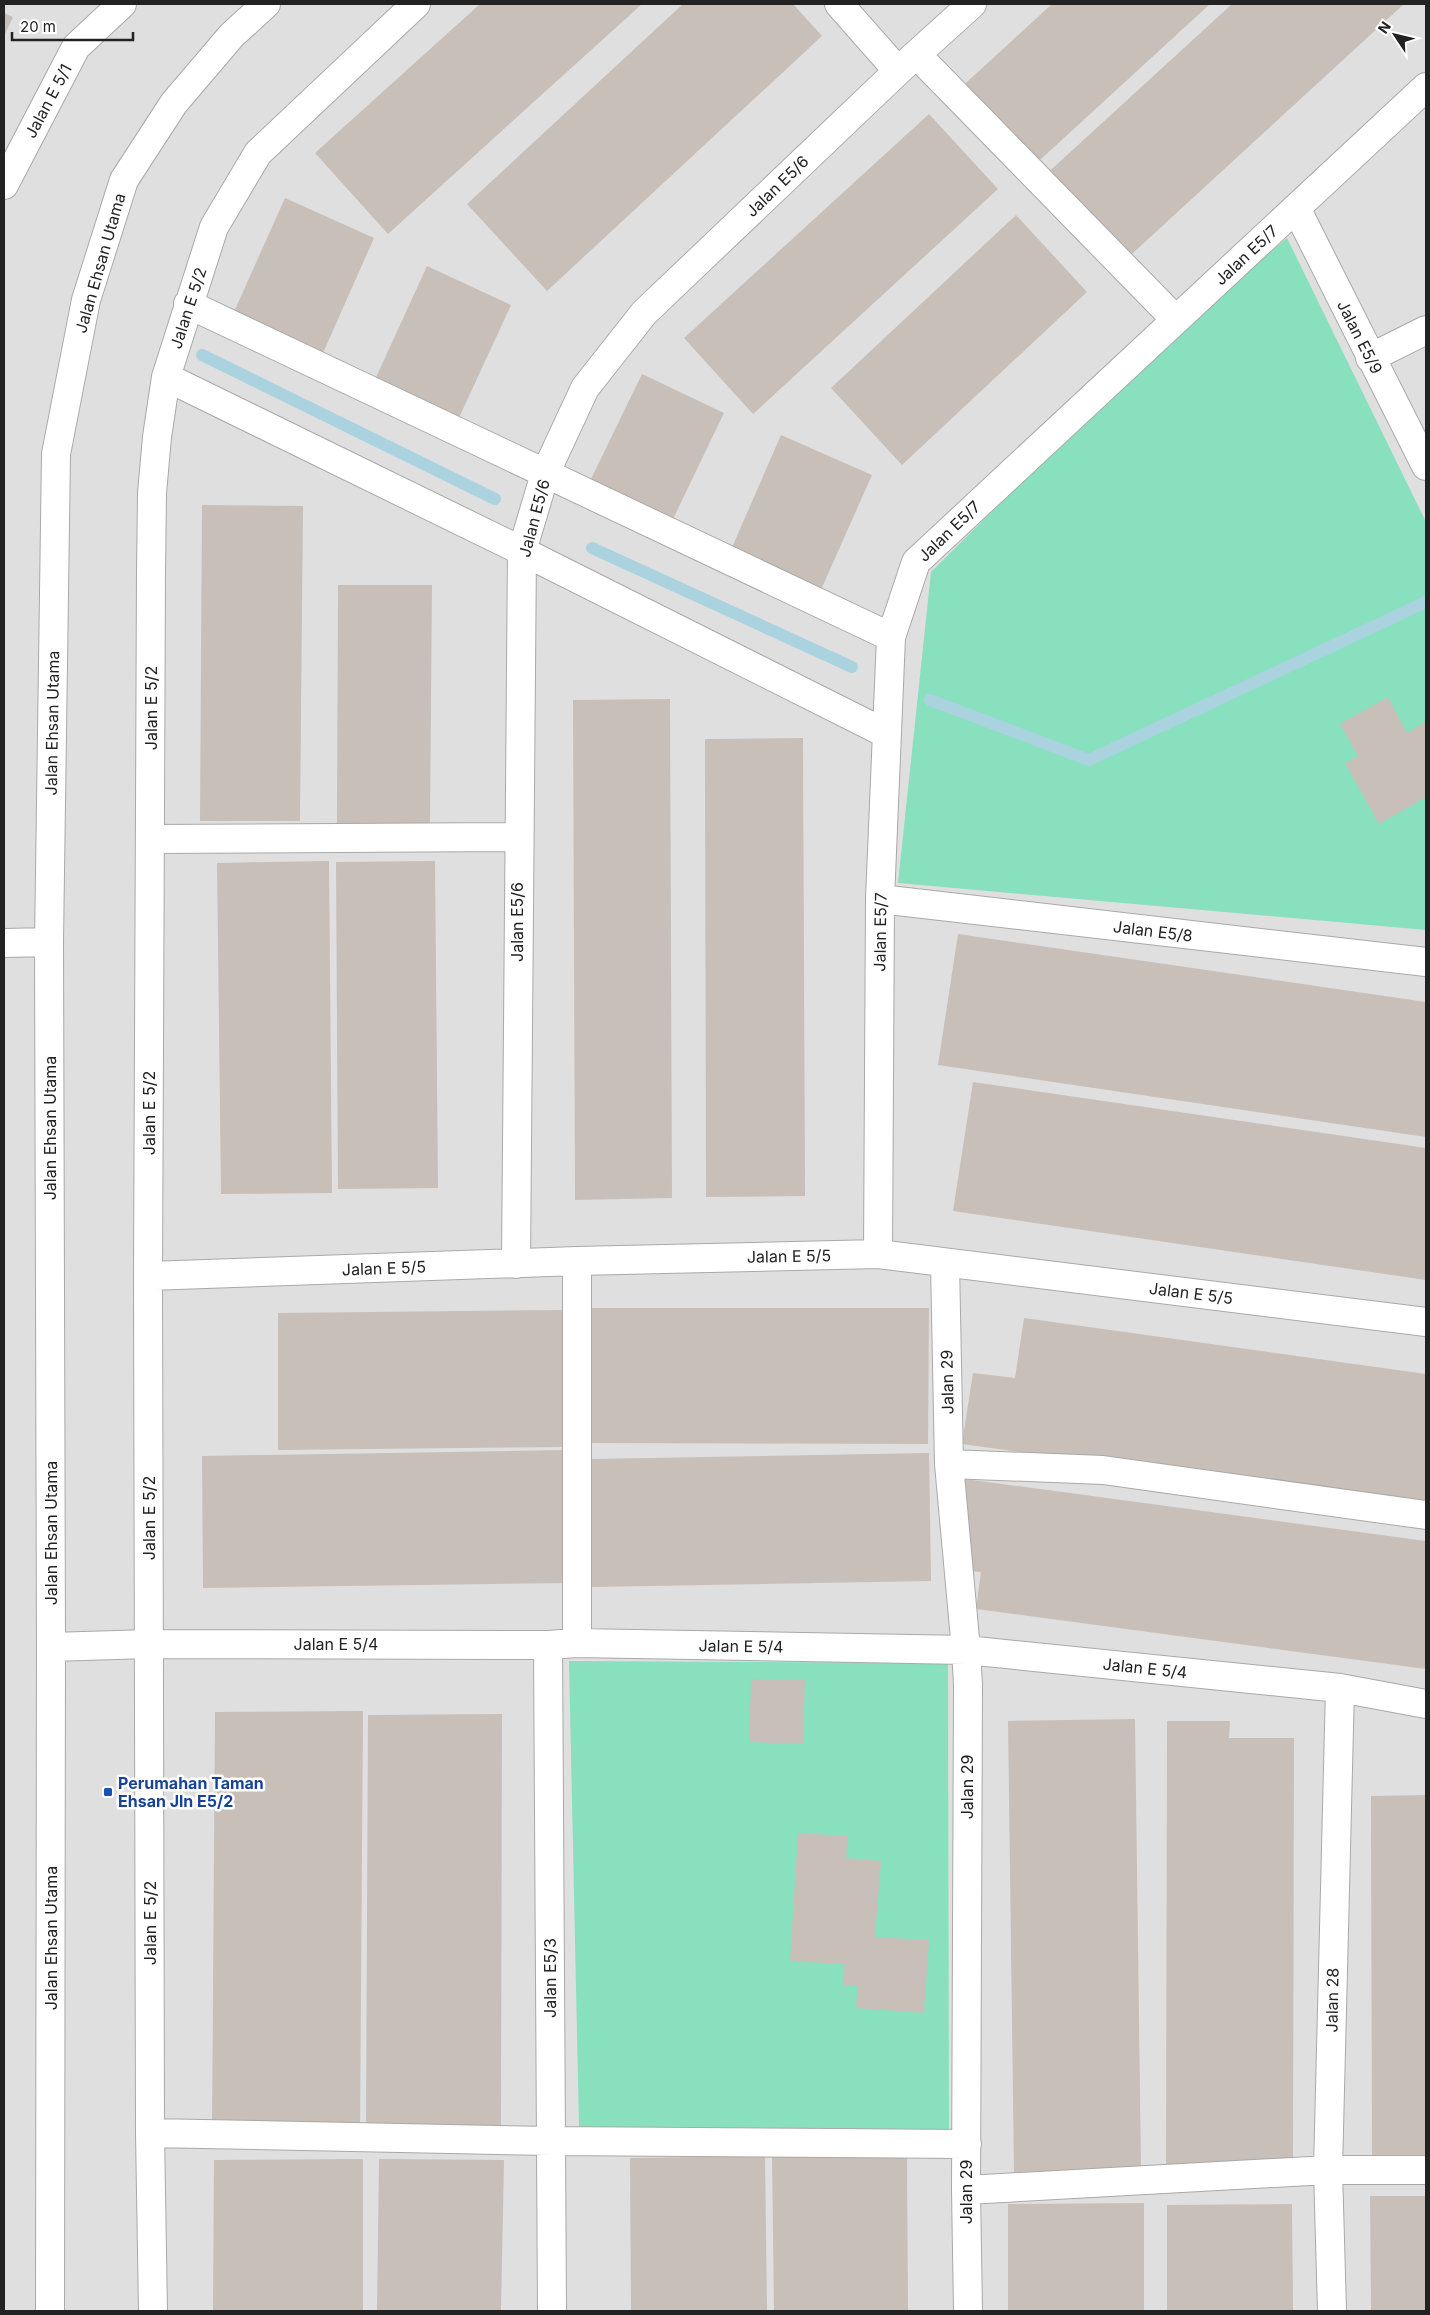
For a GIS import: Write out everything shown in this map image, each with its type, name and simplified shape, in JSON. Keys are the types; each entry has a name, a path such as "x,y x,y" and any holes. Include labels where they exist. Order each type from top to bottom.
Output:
{"street":[{"name":"Jalan E 5/1","path":"4,185 76,47 122,4"},
{"name":"Jalan Ehsan Utama","path":"50,2311 52,1647 50,942 56,454 86,300 124,180 174,103 232,35 266,4"},
{"name":"Jalan E 5/2","path":"153,2311 150,2133 148,1276 152,493 157,437 166,377 214,227 258,153 416,4"},
{"path":"839,4 907,63 1176,320"},
{"name":"Jalan E5/6","path":"516,1264 518,837 522,551 545,474 585,388 644,313 907,63 972,4"},
{"name":"Jalan E5/7","path":"878,1254 880,899 891,637 916,562 1426,88"},
{"name":"Jalan E5/9","path":"1296,208 1426,466"},
{"path":"188,304 891,637"},
{"path":"1370,358 1426,330"},
{"path":"166,377 522,551 887,734"},
{"path":"151,839 518,837"},
{"name":"Jalan E5/8","path":"880,899 1426,962"},
{"path":"4,943 50,942"},
{"name":"Jalan E 5/5","path":"148,1276 577,1261 878,1254 1426,1322"},
{"path":"577,1261 577,1643"},
{"name":"Jalan 29","path":"945,1263 948,1464 966,1650 966,2190 968,2311"},
{"path":"948,1464 1102,1470 1426,1515"},
{"name":"Jalan E 5/4","path":"52,1647 149,1644 548,1645 577,1643 966,1650 1340,1688 1426,1704"},
{"name":"Jalan E5/3","path":"548,1645 552,2311"},
{"name":"Jalan 28","path":"1332,2311 1328,2170 1340,1688"},
{"path":"150,2133 551,2141 966,2144"},
{"path":"966,2190 1328,2170 1426,2170"}],"shaded area":[{"path":"4,4 1426,4 1426,2311 4,2311"}],"green space":[{"path":"1287,238 1426,522 1426,930 898,883 931,572 1176,329"},
{"path":"569,1661 948,1663 949,2133 579,2127"}],"building":[{"path":"480,4 642,4 388,234 315,153"},
{"path":"683,4 793,4 822,36 547,291 467,204"},
{"path":"1052,4 1210,4 1028,171 956,92"},
{"path":"1232,4 1404,4 1121,264 1042,178"},
{"path":"4,13 13,17 4,36"},
{"path":"929,114 998,189 753,414 684,338"},
{"path":"285,198 374,238 323,353 233,314"},
{"path":"1016,215 1087,292 902,465 831,388"},
{"path":"427,266 511,305 457,422 373,384"},
{"path":"642,374 724,413 673,519 591,479"},
{"path":"781,435 872,475 820,592 730,552"},
{"path":"202,505 303,506 300,821 200,821"},
{"path":"338,585 432,585 430,823 337,823"},
{"path":"1388,697 1407,733 1426,722 1426,797 1379,824 1345,763 1358,756 1340,724"},
{"path":"670,699 672,1198 575,1200 573,700"},
{"path":"803,738 805,1196 706,1197 705,739"},
{"path":"329,861 332,1193 221,1194 217,863"},
{"path":"435,861 438,1188 338,1189 336,862"},
{"path":"958,934 1426,1002 1426,1137 938,1065"},
{"path":"973,1082 1426,1148 1426,1280 953,1211"},
{"path":"592,1308 929,1308 928,1444 590,1443"},
{"path":"563,1310 563,1447 278,1450 278,1313"},
{"path":"1024,1318 1426,1374 1426,1509 962,1444 973,1373 1015,1378"},
{"path":"567,1450 568,1583 203,1588 202,1456"},
{"path":"929,1453 931,1581 592,1587 590,1459"},
{"path":"965,1479 1426,1541 1426,1669 976,1609 981,1572 964,1571"},
{"path":"751,1679 805,1680 803,1744 749,1742"},
{"path":"363,1711 360,2132 212,2132 215,1712"},
{"path":"502,1714 501,2128 366,2129 368,1715"},
{"path":"1135,1719 1141,2170 1014,2172 1008,1721"},
{"path":"1167,1721 1230,1721 1229,1738 1294,1738 1293,2169 1166,2170"},
{"path":"1426,1795 1426,2165 1372,2165 1371,1796"},
{"path":"798,1833 848,1836 846,1858 881,1861 875,1937 929,1940 924,2013 856,2008 858,1986 843,1986 844,1964 790,1961"},
{"path":"907,2152 908,2311 774,2311 772,2154"},
{"path":"765,2156 767,2311 631,2311 630,2158"},
{"path":"363,2159 363,2311 213,2311 214,2160"},
{"path":"379,2159 504,2160 501,2311 377,2311"},
{"path":"1370,2196 1426,2196 1426,2311 1371,2311"},
{"path":"1144,2203 1144,2311 1008,2311 1008,2204"},
{"path":"1292,2204 1293,2311 1167,2311 1167,2205"}],"waterway":[{"path":"202,355 495,499"},
{"path":"592,548 852,667"},
{"path":"930,700 1089,760 1426,602"}],"place":[{"name":"Perumahan Taman Ehsan Jln E5/2","path":"108,1792"}]}
